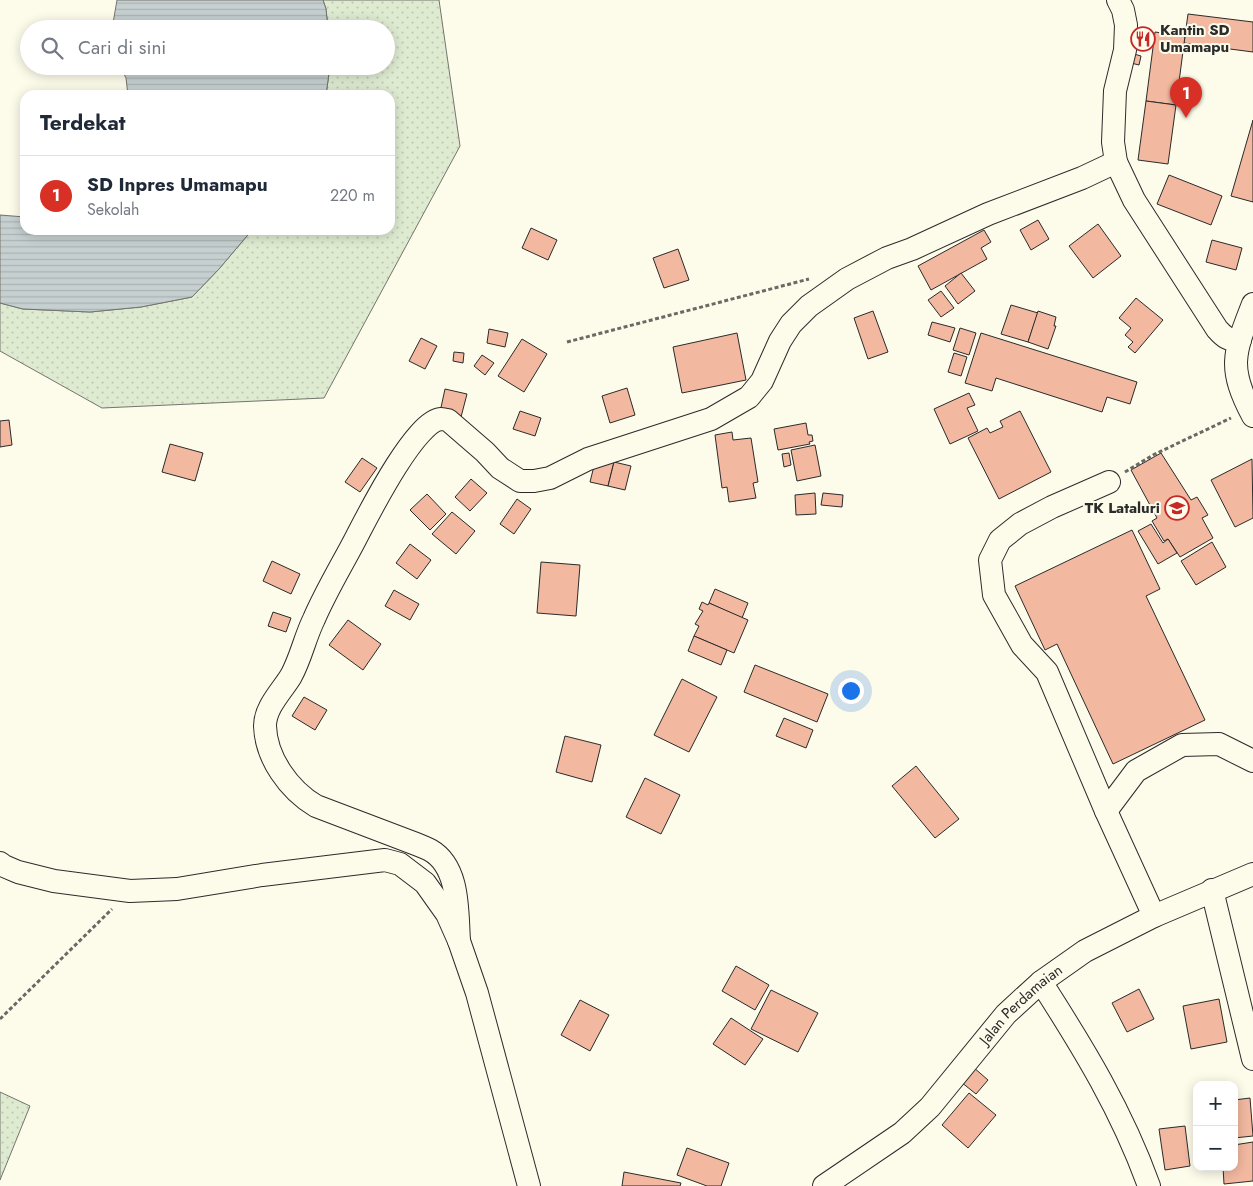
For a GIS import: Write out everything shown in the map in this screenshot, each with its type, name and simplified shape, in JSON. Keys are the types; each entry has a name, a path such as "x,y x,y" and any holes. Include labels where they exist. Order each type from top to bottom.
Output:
{"street":[{"path":"1118,0 1124,10 1126,25 1125,50 1115,90 1113,142 1116,162 1134,200 1217,329 1225,338 1233,341 1240,340"},
{"path":"459,941 456,895 450,872 439,858 432,851 416,844 316,806 304,799 294,789 273,759 265,724 268,711 292,675 322,602 378,496 419,434 433,422 440,419 448,420 509,475 520,481 534,481 550,478 588,460 626,446 655,439 711,419 749,397 762,381 780,341 791,324 809,306 847,279 887,258 912,249 988,214 1082,178 1116,162"},
{"path":"1251,412 1246,380 1235,366 1240,340 1253,304"},
{"path":"1109,482 1052,507 1020,524 1000,540 990,560 994,595 1022,645 1047,672 1154,916"},
{"path":"1106,810 1136,771 1182,745 1219,744 1253,761"},
{"path":"0,863 18,872 54,881 130,892 177,889 262,875 385,860 400,864 425,883 447,914 459,941 477,994 529,1186"},
{"name":"Jalan Perdamaian","path":"824,1186 902,1133 930,1107 1006,1014 1041,982 1085,951 1154,916 1253,874"},
{"path":"1212,890 1253,1059"},
{"path":"1041,982 1086,1052 1120,1115 1149,1186"}],"path":[{"path":"567,342 811,278"},
{"path":"1109,482 1153,455 1251,412"},
{"path":"0,1019 130,892"}],"green space":[{"path":"323,0 439,0 460,146 324,398 102,408 0,351 0,303 23,309 90,312 141,307 192,297 248,235 395,235 395,90 327,90 329,75 395,75 395,20 327,20"},
{"path":"0,1092 30,1106 0,1180"}],"shaded area":[{"path":"117,0 323,0 327,20 114,20"},
{"path":"124,75 329,75 327,90 127,90"},
{"path":"0,215 20,217 20,235 248,235 192,297 141,307 90,312 23,309 0,303"}],"building":[{"path":"1188,14 1253,22 1253,52 1184,43"},
{"path":"1155,32 1185,36 1176,105 1146,101"},
{"name":"Kantin SD Umamapu","path":"1140,35 1147,36 1145,45 1138,43"},
{"path":"1134,54 1141,56 1139,65 1131,63"},
{"path":"1146,101 1176,105 1168,164 1138,160"},
{"path":"1253,120 1253,202 1231,196"},
{"path":"1169,175 1222,196 1211,225 1157,204"},
{"path":"1038,220 1049,239 1031,250 1020,230"},
{"path":"1098,224 1121,256 1093,278 1069,246"},
{"path":"531,228 557,240 548,260 522,248"},
{"path":"984,230 991,242 981,248 987,259 931,290 918,266"},
{"path":"1212,240 1242,248 1236,270 1206,262"},
{"path":"678,249 689,280 664,288 653,258"},
{"path":"961,273 975,291 958,304 945,286"},
{"path":"941,291 954,308 941,317 928,300"},
{"path":"1136,298 1163,320 1135,353 1128,347 1133,342 1125,335 1131,328 1119,318"},
{"path":"1011,305 1038,313 1028,342 1001,334"},
{"path":"873,311 888,352 868,359 854,318"},
{"path":"1038,311 1056,317 1054,326 1056,326 1048,349 1028,342"},
{"path":"932,322 955,328 950,342 928,335"},
{"path":"960,328 976,333 969,355 953,350"},
{"path":"489,329 508,333 505,347 487,343"},
{"path":"737,333 746,380 682,393 673,347"},
{"path":"981,333 1137,382 1130,404 1107,397 1102,412 996,378 992,391 965,383"},
{"path":"421,338 437,346 425,369 409,361"},
{"path":"522,339 547,354 524,392 498,376"},
{"path":"454,352 464,353 463,363 453,361"},
{"path":"954,353 967,357 961,376 948,372"},
{"path":"482,355 494,363 485,375 474,366"},
{"path":"627,388 635,415 610,423 602,396"},
{"path":"445,389 467,394 461,417 440,412"},
{"path":"969,393 975,405 967,408 978,431 950,444 934,409"},
{"path":"520,411 541,418 535,436 513,429"},
{"path":"1020,411 1051,472 999,499 968,438 987,428 990,433 1003,427 1000,421"},
{"path":"9,420 12,445 0,447 0,421"},
{"path":"806,423 808,435 812,435 813,441 809,442 810,444 778,450 774,429"},
{"path":"732,432 733,440 751,438 758,482 753,483 756,498 729,502 727,487 722,488 715,435"},
{"path":"170,444 203,453 195,481 162,472"},
{"path":"815,445 821,476 797,481 791,450"},
{"path":"789,453 791,465 784,467 782,454"},
{"name":"TK Lataluri","path":"1161,453 1191,500 1197,497 1208,515 1202,518 1213,538 1180,557 1168,539 1164,541 1152,521 1157,518 1131,470"},
{"path":"362,458 377,468 360,492 345,482"},
{"path":"596,458 614,462 608,486 590,482"},
{"path":"1252,459 1253,518 1235,527 1211,480"},
{"path":"614,462 631,466 625,490 608,486"},
{"path":"471,479 487,493 470,511 455,497"},
{"path":"815,493 816,514 796,515 795,495"},
{"path":"823,493 843,495 842,507 821,505"},
{"path":"427,494 446,514 430,530 410,510"},
{"path":"517,499 531,509 514,534 500,524"},
{"path":"452,512 475,531 456,554 432,534"},
{"path":"1151,524 1163,543 1168,539 1177,553 1158,564 1138,531"},
{"path":"1132,530 1160,589 1146,596 1205,720 1113,764 1057,644 1045,650 1015,586"},
{"path":"1212,542 1226,567 1196,585 1181,561"},
{"path":"410,544 431,560 417,579 396,563"},
{"path":"272,561 300,574 291,594 263,581"},
{"path":"541,562 580,565 576,616 537,613"},
{"path":"715,589 748,603 742,618 709,603"},
{"path":"394,590 419,604 410,620 385,606"},
{"path":"702,602 708,605 709,603 748,620 734,653 694,636 699,626 695,624 703,611 699,609"},
{"path":"273,612 291,618 286,632 268,626"},
{"path":"348,620 381,644 363,670 329,645"},
{"path":"694,636 727,650 721,665 688,651"},
{"path":"755,665 828,694 817,722 744,692"},
{"path":"682,679 717,697 689,752 654,735"},
{"path":"304,697 327,710 315,730 292,716"},
{"path":"784,718 813,730 806,748 776,736"},
{"path":"565,736 601,745 592,782 556,772"},
{"path":"916,766 959,819 935,838 892,786"},
{"path":"645,778 680,795 661,834 626,817"},
{"path":"736,966 769,985 755,1010 722,991"},
{"path":"1139,989 1154,1019 1127,1032 1112,1003"},
{"path":"771,990 818,1013 798,1052 751,1029"},
{"path":"1219,999 1227,1042 1191,1049 1183,1006"},
{"path":"580,1000 609,1015 590,1051 561,1035"},
{"path":"731,1018 763,1039 745,1065 713,1044"},
{"path":"973,1067 988,1080 976,1094 961,1082"},
{"path":"969,1093 996,1115 968,1148 942,1125"},
{"path":"1250,1098 1253,1136 1238,1138 1238,1100"},
{"path":"1185,1126 1190,1166 1165,1170 1159,1129"},
{"path":"1253,1142 1253,1181 1224,1184 1223,1171 1238,1171 1238,1144"},
{"path":"687,1148 729,1163 721,1186 707,1186 677,1175"},
{"path":"624,1172 681,1183 680,1186 622,1186"}],"place":[{"name":"Kantin SD Umamapu","path":"1143,39"},
{"name":"SD Inpres Umamapu","path":"1186,118"},
{"name":"TK Lataluri","path":"1177,508"}]}
